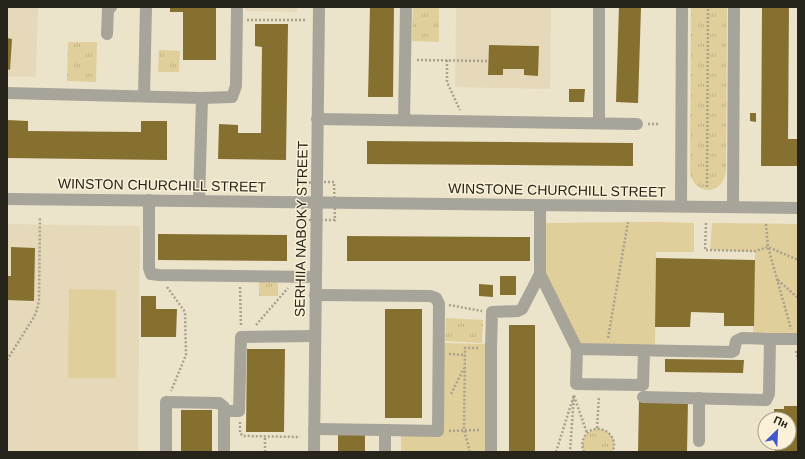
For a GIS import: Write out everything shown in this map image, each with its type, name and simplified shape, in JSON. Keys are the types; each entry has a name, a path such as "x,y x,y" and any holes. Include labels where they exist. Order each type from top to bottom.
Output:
{"street":[{"path":"106,34 108,9 111,7"},
{"path":"144,96 146,7"},
{"path":"7,93 202,98 232,97 236,86 237,7"},
{"name":"SERHIIA NABOKY STREET","path":"314,452 318,7"},
{"path":"404,120 406,7"},
{"path":"599,123 600,7"},
{"path":"681,206 682,7"},
{"path":"733,207 734,7"},
{"path":"199,201 202,98"},
{"path":"317,119 637,124"},
{"name":"WINSTON CHURCHILL STREET","path":"7,199 316,202"},
{"path":"149,200 149,268 151,274 315,277"},
{"name":"WINSTONE CHURCHILL STREET","path":"316,202 798,208"},
{"path":"540,205 540,274 577,349 575,390 644,385 644,351"},
{"path":"491,452 492,312 518,311 522,309 540,274"},
{"path":"314,429 438,431 439,304 436,298 430,296 315,295"},
{"path":"224,411 240,411 243,337 315,336"},
{"path":"577,349 732,352 734,351 736,341 742,338 796,339"},
{"path":"643,396 766,400 768,394 770,338"},
{"path":"699,398 699,441"},
{"path":"166,452 166,402 219,403 223,405 224,452"},
{"path":"385,430 385,452"}],"path":[{"path":"707,187 708,7"},
{"path":"237,20 305,20"},
{"path":"405,59 489,61"},
{"path":"447,60 446,82 466,121"},
{"path":"7,360 37,310 39,300 40,217"},
{"path":"605,350 628,222"},
{"path":"706,223 705,250 755,252 768,247 798,260"},
{"path":"766,224 768,247 796,339 798,360"},
{"path":"159,275 186,312 186,355 166,402"},
{"path":"240,276 243,337"},
{"path":"243,337 298,277"},
{"path":"777,279 798,298"},
{"path":"439,304 492,312"},
{"path":"465,348 464,430 470,452"},
{"path":"575,390 587,433"},
{"path":"556,452 575,390"},
{"path":"570,452 575,390"},
{"path":"597,428 599,395"},
{"path":"240,411 240,433 243,436 300,437"},
{"path":"584,452 582,443 587,433 597,428 606,430 613,438 614,444 612,452"},
{"path":"438,431 491,430"},
{"path":"265,437 265,452"}],"shaded area":[{"path":"7,7 38,7 36,77 7,77"},
{"path":"245,7 297,7 297,12 245,11"},
{"path":"456,7 551,7 550,89 455,87"},
{"path":"7,224 140,226 138,452 7,452"}],"green space":[{"path":"413,7 439,7 439,42 412,41"},
{"path":"691,7 727,7 726,171 724,179 720,184 710,190 699,187 690,175"},
{"path":"68,42 97,42 96,82 67,81"},
{"path":"159,50 180,51 179,72 158,72"},
{"path":"540,223 694,223 694,252 656,252 655,351 577,349 540,274"},
{"path":"712,223 798,224 798,339 753,338 755,252 710,250"},
{"path":"259,282 278,282 278,296 259,296"},
{"path":"69,289 116,290 116,378 68,378"},
{"path":"446,318 483,320 482,343 445,341"},
{"path":"442,343 488,344 488,452 401,452 401,435 440,435"},
{"path":"597,428 605,430 612,436 614,448 612,452 584,452 582,444 584,437 590,431"}],"building":[{"path":"170,7 216,7 216,60 183,60 183,12 170,12"},
{"path":"370,7 394,7 393,97 368,97"},
{"path":"619,7 641,7 638,103 616,102"},
{"path":"762,7 789,7 788,139 798,139 798,166 761,166"},
{"path":"255,24 288,24 286,160 218,159 219,124 238,125 238,133 261,133 262,47 255,46"},
{"path":"7,38 12,39 10,70 7,69"},
{"path":"489,45 539,46 538,76 524,75 524,69 503,69 503,75 488,75"},
{"path":"569,89 585,89 584,102 569,102"},
{"path":"750,113 756,113 756,122 750,121"},
{"path":"7,120 28,121 28,131 141,132 141,121 167,121 167,160 7,158"},
{"path":"367,141 633,143 633,166 367,164"},
{"path":"158,234 287,235 287,261 158,260"},
{"path":"347,236 530,237 530,261 347,261"},
{"path":"11,247 35,248 34,301 7,300 7,276 11,276"},
{"path":"656,258 755,260 754,326 724,326 724,313 691,312 690,327 655,327"},
{"path":"500,276 516,276 516,295 500,295"},
{"path":"479,284 493,285 493,297 479,296"},
{"path":"141,296 156,296 156,309 177,309 176,337 141,337"},
{"path":"385,309 422,309 422,418 385,418"},
{"path":"509,325 535,325 535,452 509,452"},
{"path":"247,349 285,349 284,432 246,432"},
{"path":"665,359 744,360 743,373 665,372"},
{"path":"639,401 688,401 687,452 638,452"},
{"path":"784,406 798,406 798,452 775,452 797,451 797,411 774,411 774,409 784,409"},
{"path":"181,410 212,410 212,452 181,452"},
{"path":"338,433 365,434 365,452 338,452"}]}
